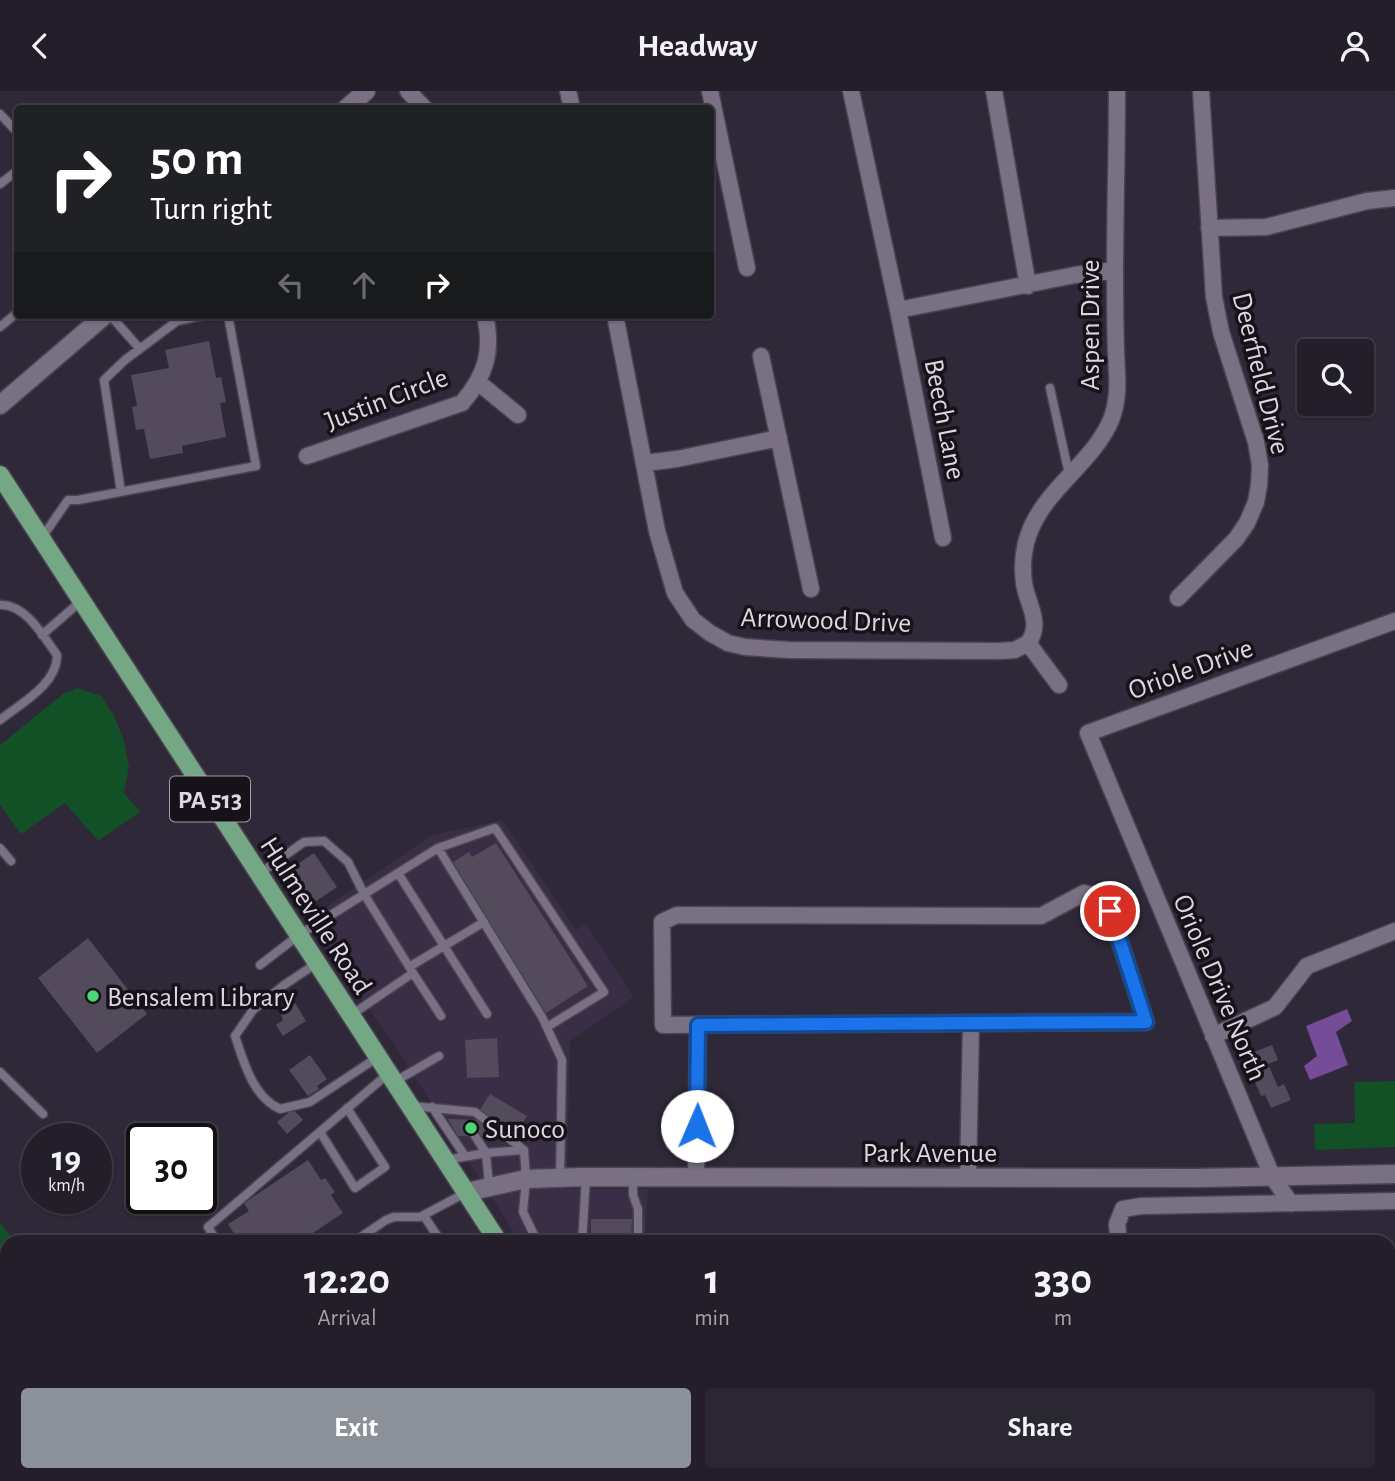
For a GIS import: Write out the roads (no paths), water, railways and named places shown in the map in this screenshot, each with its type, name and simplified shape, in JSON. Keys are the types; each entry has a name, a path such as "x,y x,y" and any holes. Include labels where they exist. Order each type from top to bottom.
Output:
{"main road":[{"name":"Hulmeville Road","path":"0,475 494,1235"}],"street":[{"path":"350,105 366,91"},
{"path":"408,91 421,105"},
{"name":"Beech Lane","path":"851,91 943,538"},
{"path":"994,91 1028,286"},
{"name":"Aspen Drive","path":"1028,643 1035,631 1035,622 1024,584 1024,553 1037,516 1106,429 1116,400 1117,91"},
{"name":"Deerfield Drive","path":"1178,598 1236,540 1247,523 1259,485 1260,465 1256,442 1221,332 1214,297 1200,91"},
{"path":"714,120 747,268"},
{"path":"1209,228 1266,227 1367,201 1395,198"},
{"path":"898,310 1075,275 1115,270"},
{"path":"0,405 102,319"},
{"name":"Justin Circle","path":"307,456 462,403 479,383 485,366 489,331 486,319"},
{"name":"Arrowood Drive","path":"616,319 657,531 676,593 693,620 728,643 745,647 789,650 1015,650 1028,643"},
{"path":"761,356 811,589"},
{"name":"Justin Circle","path":"479,383 518,415"},
{"path":"645,463 779,438"},
{"name":"Oriole Drive","path":"1122,817 1088,733 1395,621"},
{"path":"1028,643 1059,685"},
{"name":"Oriole Drive North","path":"1122,817 1272,1176 1291,1204"},
{"path":"1084,893 1096,896 1110,911 1146,1022 971,1023 698,1025 663,1025 662,922 677,915 1041,916 1084,893"},
{"path":"1213,1036 1275,1007 1307,966 1395,931"},
{"path":"968,1178 971,1023"},
{"path":"696,1177 698,1025"},
{"name":"Park Avenue","path":"467,1192 526,1179 632,1176 968,1178 1395,1174"},
{"path":"1118,1235 1117,1224 1123,1209 1141,1206 1395,1201"}],"lane":[{"path":"0,114 14,129"},
{"path":"0,327 14,315"},
{"path":"111,319 140,349"},
{"path":"121,492 104,380 177,321 186,319"},
{"path":"41,539 68,500 256,466 229,319"},
{"path":"1050,388 1069,474"},
{"path":"42,635 81,601"},
{"path":"0,605 9,604 19,610 57,655 54,672 0,720"},
{"path":"260,965 299,935 438,848 495,828 604,992 547,1027"},
{"path":"259,874 304,842 324,841 348,862 364,894 441,1016"},
{"path":"0,848 11,861"},
{"path":"438,848 547,1027 562,1061 560,1178"},
{"path":"398,873 487,1014"},
{"path":"351,1015 444,946 484,922"},
{"path":"317,963 253,1010 235,1036 244,1063 261,1096 280,1109 310,1102 378,1057"},
{"path":"213,1235 208,1227 347,1108 392,1077 439,1056"},
{"path":"0,1072 43,1114"},
{"path":"410,1106 475,1112 524,1150 526,1179 523,1212 534,1235"},
{"path":"432,1107 465,1156"},
{"path":"320,1132 355,1188 385,1167 347,1108"},
{"path":"458,1110 464,1119"},
{"path":"475,1136 486,1153 489,1186"},
{"path":"446,1160 524,1150"},
{"path":"632,1176 633,1195 638,1209 638,1235"},
{"path":"582,1235 586,1177"},
{"path":"364,1235 386,1220 424,1216 467,1192"},
{"path":"424,1216 437,1235"}],"place":[{"name":"Bensalem Library","path":"93,996"},
{"name":"Sunoco","path":"471,1128"}]}
